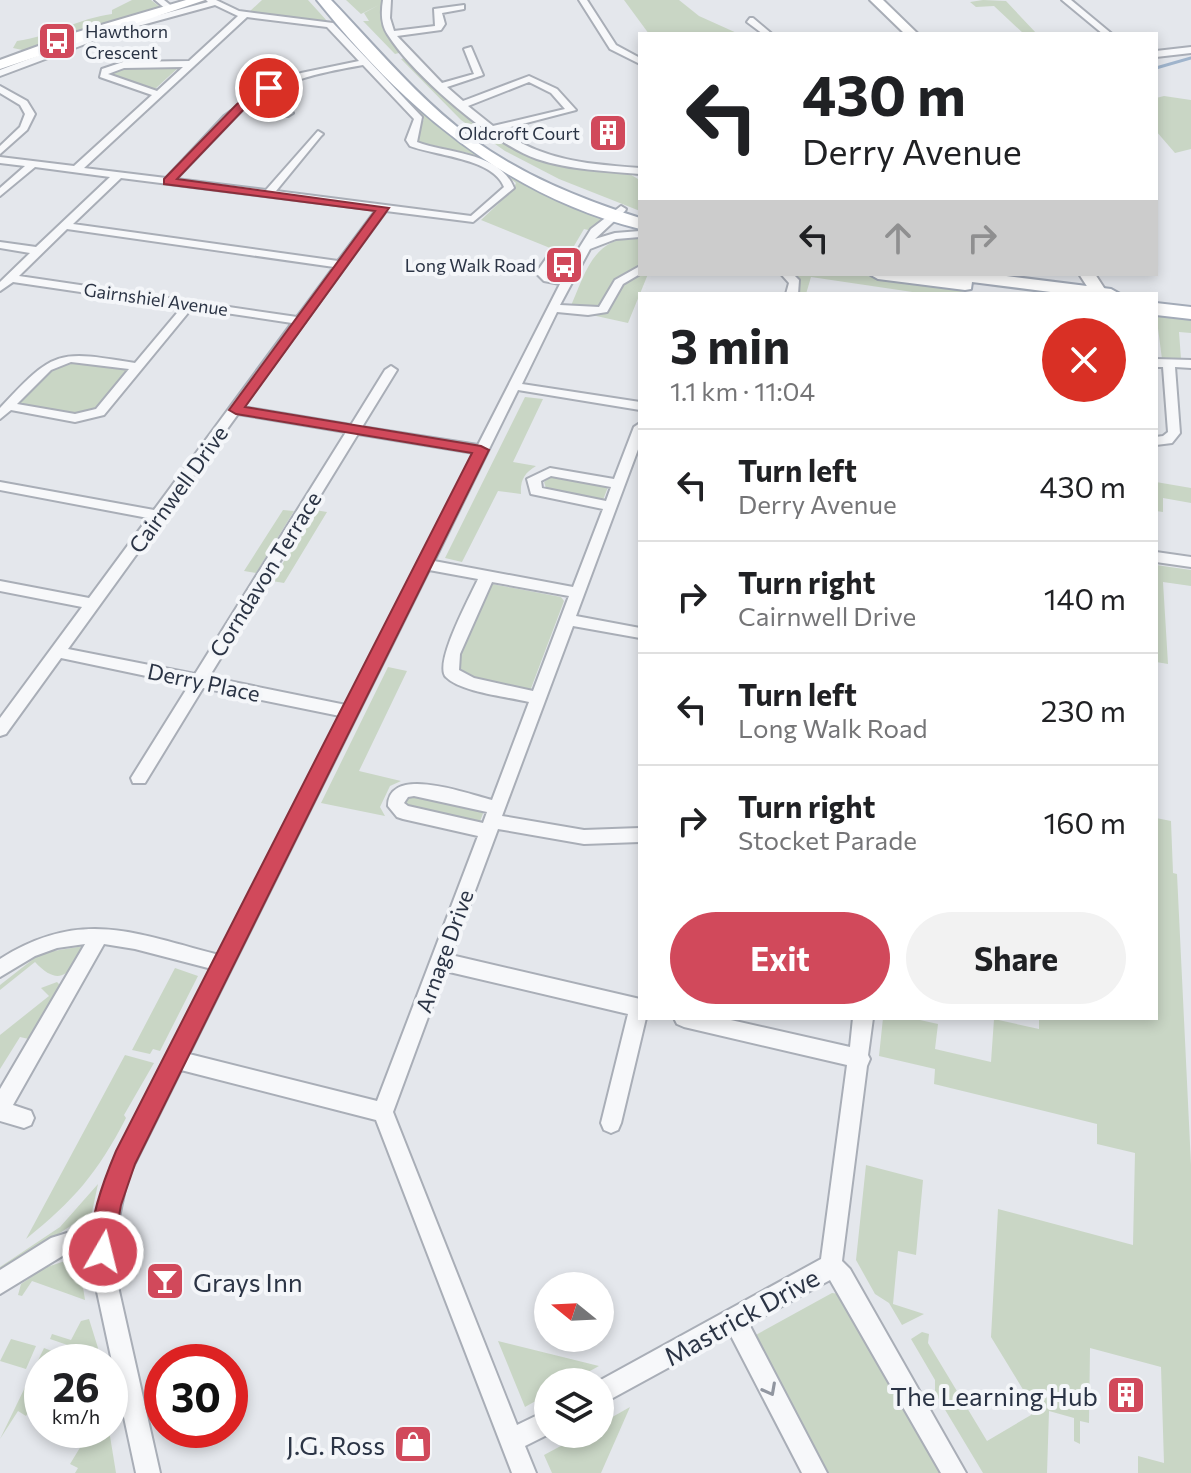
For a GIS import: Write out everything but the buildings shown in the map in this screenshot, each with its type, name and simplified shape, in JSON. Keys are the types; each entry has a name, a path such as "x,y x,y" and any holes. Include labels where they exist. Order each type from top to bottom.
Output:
{"main road":[{"path":"324,0 457,134 530,179 628,215"},
{"path":"337,0 468,130 536,173 628,215"},
{"path":"899,276 1036,289 1096,290"},
{"path":"959,276 1036,289 1062,285 1076,276"},
{"path":"1158,299 1191,303"},
{"path":"1158,309 1191,313"}],"street":[{"path":"0,73 164,4 199,0"},
{"path":"387,0 385,16 391,34 442,86 491,129 525,151 548,158 638,171"},
{"path":"583,0 613,47 638,60"},
{"path":"876,0 910,32"},
{"path":"1066,0 1106,32"},
{"path":"0,65 82,38 212,2 245,14 330,25 419,119 411,140 413,144 466,155 510,183 473,219 0,160"},
{"path":"391,34 438,28 441,24 437,11 461,7"},
{"path":"76,170 245,14"},
{"path":"750,20 765,32"},
{"path":"442,86 479,75 468,49"},
{"path":"1158,54 1191,50"},
{"path":"168,181 241,106 269,88 319,71 365,62"},
{"path":"158,94 103,75 105,71 123,65 190,64"},
{"path":"462,105 529,79 554,91 571,110 491,129"},
{"path":"249,80 269,88"},
{"path":"0,89 24,103 30,114 24,128 0,151"},
{"path":"241,106 288,113"},
{"path":"268,194 318,134"},
{"path":"0,193 33,164"},
{"path":"0,288 118,175"},
{"name":"Cairnwell Drive","path":"0,730 383,208"},
{"path":"148,1473 105,1281 105,1232 121,1168 583,251 628,215"},
{"path":"65,226 342,265"},
{"path":"567,282 548,279 542,273 554,255 583,251 615,236 638,234"},
{"path":"0,245 39,251"},
{"path":"554,308 588,312 603,310 619,282 638,270"},
{"path":"1079,276 1096,290"},
{"name":"Gairnshiel Avenue","path":"11,278 301,321"},
{"path":"4,410 88,418 100,412 190,304"},
{"path":"4,410 48,364 60,357 74,356 138,367"},
{"path":"1158,441 1167,440 1174,433 1178,407 1162,364 1191,364"},
{"name":"Corndavon Terrace","path":"139,778 391,370"},
{"path":"514,386 638,406"},
{"path":"236,410 481,450"},
{"name":"Arnage Drive","path":"383,1112 638,433"},
{"path":"611,506 536,491 534,479 550,472 620,484"},
{"path":"0,486 159,515"},
{"path":"1158,557 1191,562"},
{"path":"424,564 578,593"},
{"path":"487,576 452,654 451,673 470,683 539,698"},
{"path":"0,586 93,604"},
{"path":"568,620 638,633"},
{"name":"Derry Place","path":"58,652 350,712"},
{"path":"493,820 414,789 403,791 396,798 396,806 403,812 493,820 580,839 638,835"},
{"path":"0,969 27,949 56,937 81,933 223,964"},
{"path":"24,1118 0,1110 100,935"},
{"path":"440,961 638,1008"},
{"path":"611,1123 638,1016"},
{"path":"693,1020 860,1059"},
{"name":"Mastrick Drive","path":"614,1385 831,1265 863,1020"},
{"path":"176,1060 383,1112 524,1473"},
{"path":"0,1283 59,1246 105,1232"},
{"path":"831,1265 842,1277 954,1473"},
{"path":"735,1320 815,1473"},
{"path":"511,1441 534,1429"}],"green space":[{"path":"132,0 151,0 160,7 27,51 13,48 17,41 112,14 112,10"},
{"path":"262,0 308,0 328,22 249,12"},
{"path":"346,0 384,0 383,23 403,52 395,54 363,21 369,21 364,13 379,5 361,14"},
{"path":"624,0 679,0 699,16 735,32 648,32"},
{"path":"1006,1 1035,32 1022,32 994,6 976,7 970,2"},
{"path":"407,57 519,151 628,173 638,179 638,210 559,179 505,151 461,120 401,59"},
{"path":"376,60 443,129 511,174 506,176 468,153 418,142 415,138 424,119 369,62"},
{"path":"116,68 178,68 155,89 107,75"},
{"path":"1158,98 1191,100 1191,149 1175,153 1158,133"},
{"path":"514,175 598,213 602,219 592,231 584,229 571,251 555,250 481,220 513,190 516,183 511,179"},
{"path":"638,237 638,276 647,276 638,292 628,323 569,310 593,259 611,243"},
{"path":"788,276 867,276 967,292 912,292 811,277 807,292 792,292"},
{"path":"1158,313 1191,318 1191,333 1179,332 1181,359 1162,359"},
{"path":"62,360 126,368 128,371 94,411 73,415 72,412 20,405 20,398 49,372 48,368"},
{"path":"525,397 543,399 513,462 536,466 524,478 521,494 498,491 462,562 445,558"},
{"path":"552,476 608,487 603,500 547,491 544,482"},
{"path":"1158,482 1191,488 1191,503 1163,498 1163,512 1158,511"},
{"path":"283,510 294,511 256,573 244,571"},
{"path":"315,510 327,512 284,583 272,581"},
{"path":"1158,565 1191,570 1191,586 1163,582 1168,664 1158,662"},
{"path":"492,584 561,597 564,601 530,691 473,679 459,667 459,654"},
{"path":"388,667 407,671 359,771 401,781 390,786 380,807 385,816 321,803"},
{"path":"411,796 484,811 479,824 406,809 402,801"},
{"path":"1158,818 1171,821 1173,873 1177,874 1191,1165 1191,1473 1138,1473 1138,1456 1164,1463 1161,1367 1090,1348 1089,1423 1080,1421 1080,1444 1074,1441 1074,1418 1049,1411 1047,1473 983,1473 935,1393 935,1380 911,1339 922,1332 929,1334 928,1343 987,1441 1031,1415 1033,1406 991,1337 998,1209 1133,1245 1135,1153 1097,1144 1097,1124 934,1084 935,1069 879,1056 883,1020 920,1020 938,1024 935,1049 991,1062 994,1020 1039,1029 1039,1020 1158,1020"},
{"path":"84,946 65,974 52,975 35,962 0,990 0,985 41,953"},
{"path":"175,968 198,976 160,1051 153,1049 150,1054 132,1050"},
{"path":"57,982 63,988 33,1040 20,1037 0,1069 0,1035 49,996 41,988"},
{"path":"125,1055 154,1063 124,1115 126,1118 83,1185 58,1212 26,1239"},
{"path":"866,1165 923,1180 916,1255 898,1251 893,1304 924,1314 902,1325 889,1303 875,1294 856,1260"},
{"path":"98,1184 92,1212 0,1272 0,1267 60,1227"},
{"path":"65,1261 80,1268 85,1300 32,1281 22,1296 18,1295 21,1284 44,1268"},
{"path":"832,1293 840,1294 943,1473 825,1473 754,1336"},
{"path":"89,1319 97,1344 65,1344 50,1339 52,1334 71,1340 81,1321"},
{"path":"11,1339 29,1344 24,1344 24,1368 0,1361"},
{"path":"498,1341 599,1366 534,1368 534,1402 525,1407"},
{"path":"24,1389 24,1415 18,1411 0,1439"},
{"path":"630,1407 614,1443 614,1416"},
{"path":"80,1448 112,1448 116,1473 75,1473 78,1468 70,1464"},
{"path":"557,1448 612,1448 601,1473 552,1473 544,1455"}],"waterway":[{"path":"1158,67 1191,58"}],"place":[{"name":"Hawthorn Crescent","path":"57,41"},
{"name":"Oldcroft Court","path":"608,133"},
{"name":"Long Walk Road","path":"564,265"},
{"name":"Grays Inn","path":"165,1281"},
{"name":"The Learning Hub","path":"1126,1395"},
{"name":"J.G. Ross","path":"413,1444"}],"route":[{"path":"103,1252 109,1205 124,1160 481,450 236,410 383,208 168,181 241,106 269,88"}]}
